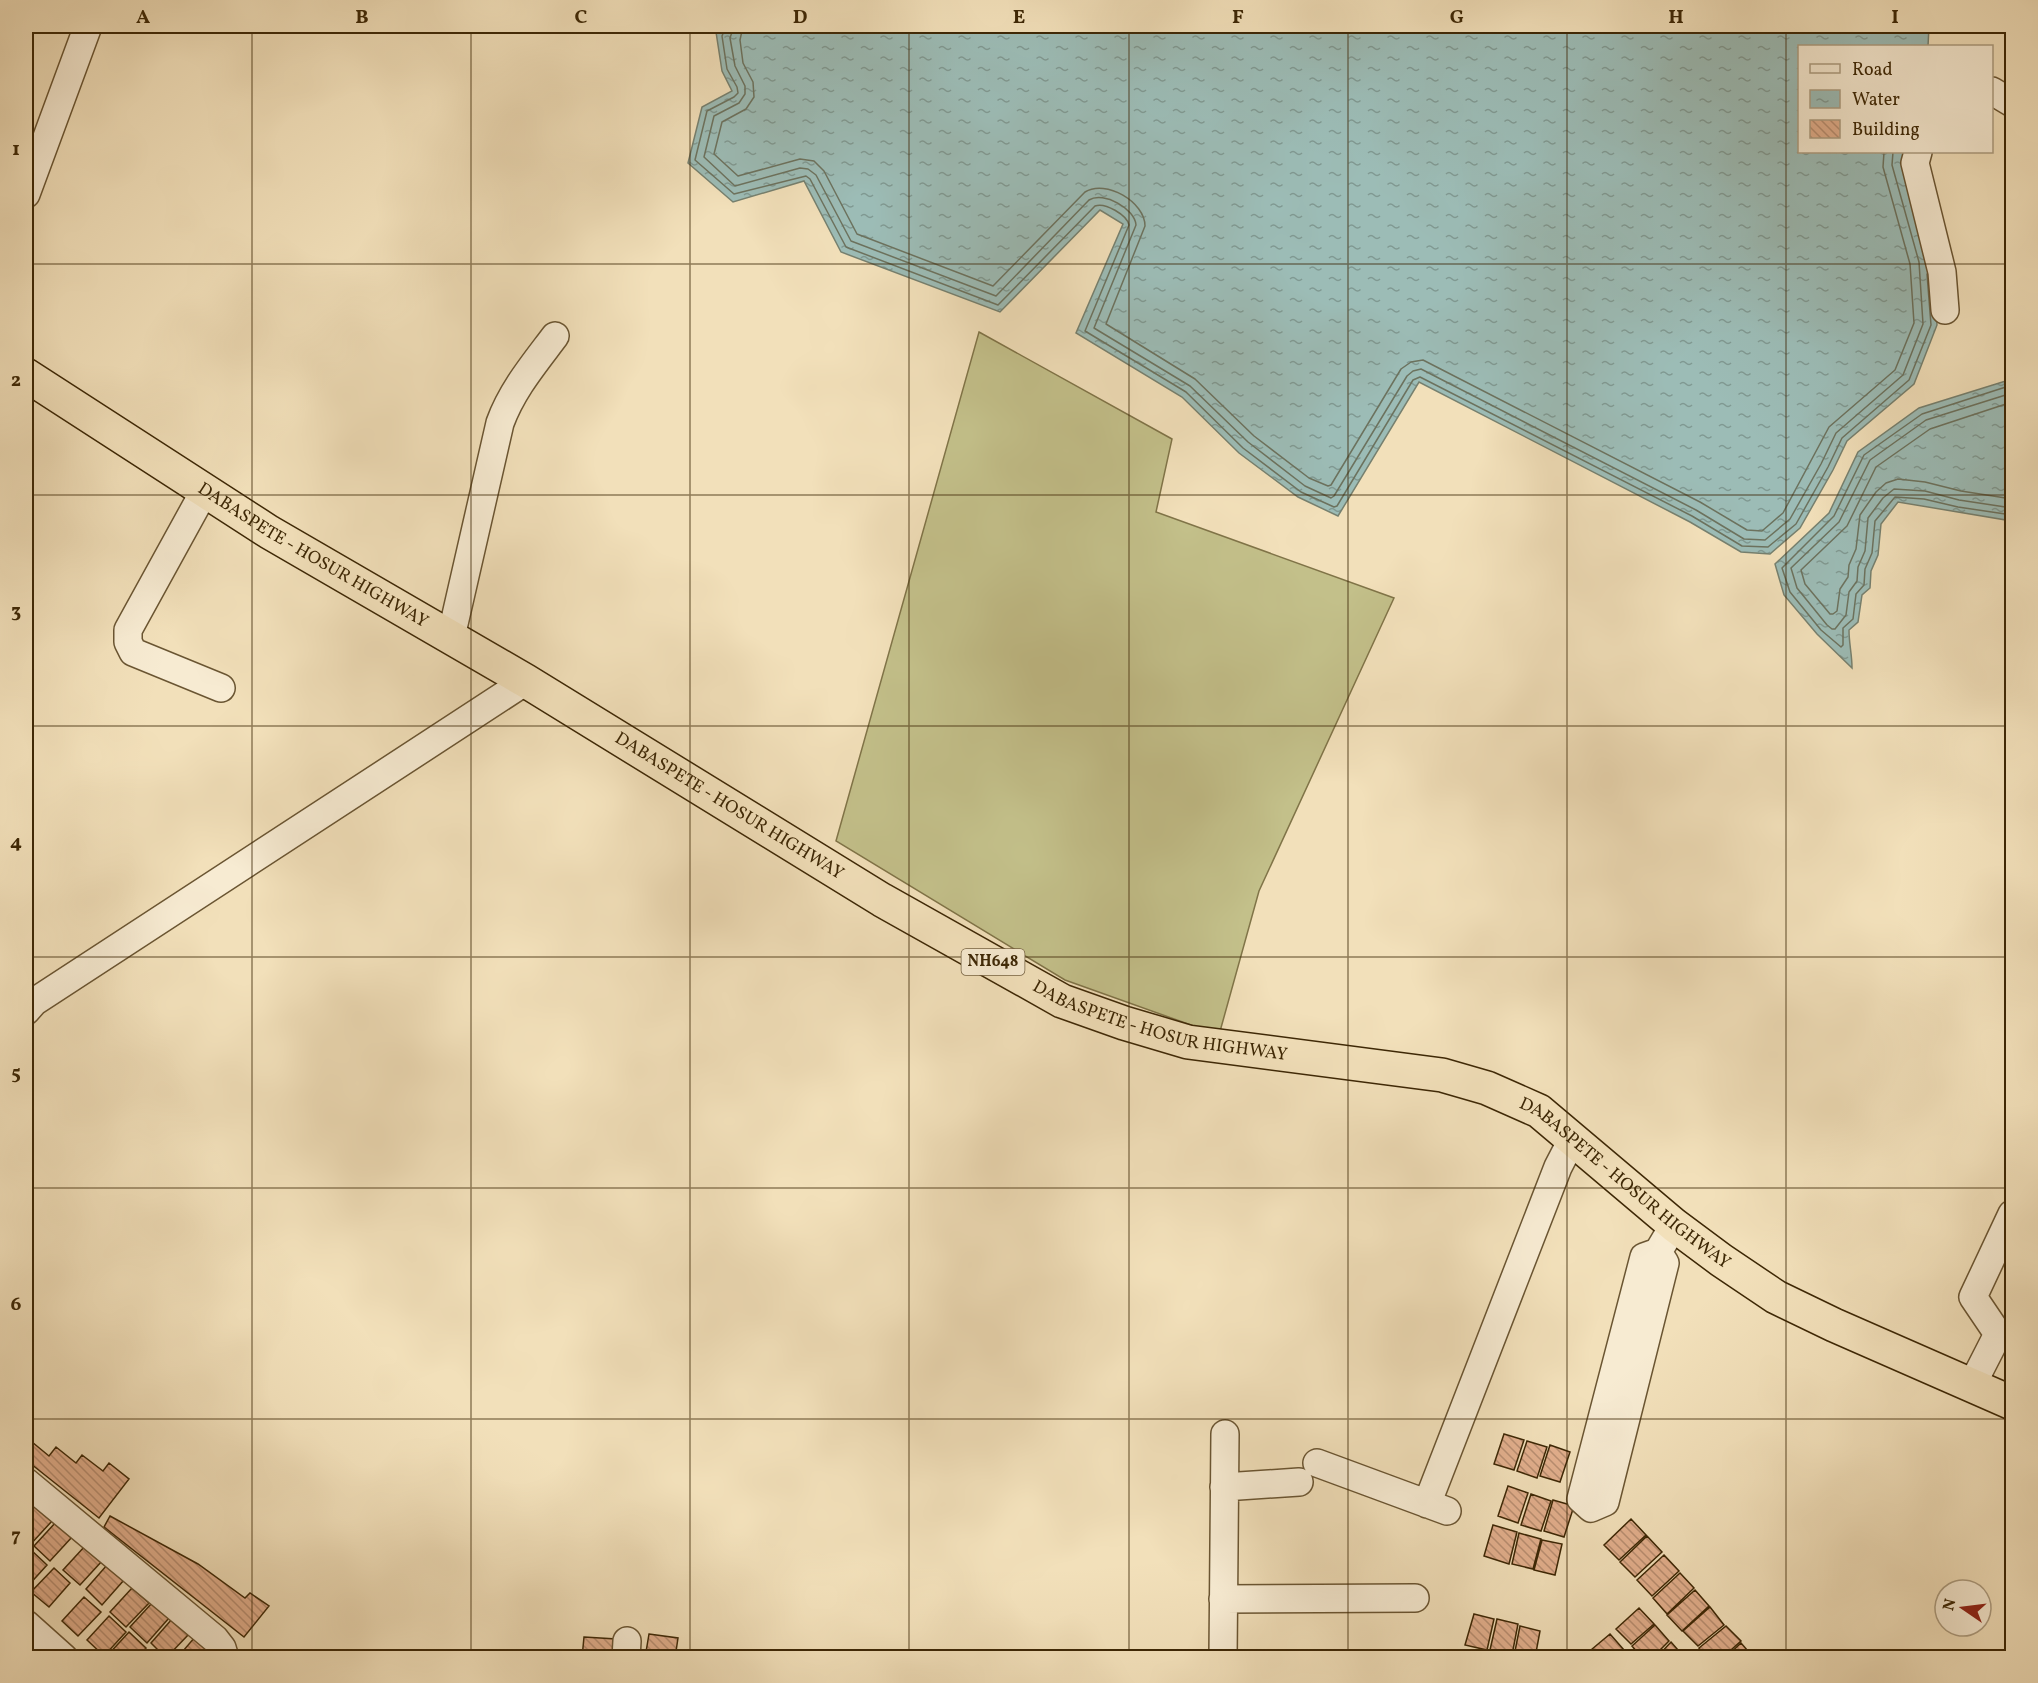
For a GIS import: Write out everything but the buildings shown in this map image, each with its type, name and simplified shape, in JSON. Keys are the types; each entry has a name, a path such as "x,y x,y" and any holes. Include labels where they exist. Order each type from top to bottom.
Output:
{"highway":[{"name":"DABASPETE - HOSUR HIGHWAY","path":"26,375 269,531 526,681 882,900 1062,1000 1124,1023 1188,1042 1442,1075 1486,1088 1539,1111 1572,1140 1666,1238 1721,1260 1776,1297 2013,1403"}],"street":[{"path":"26,194 88,26"},
{"path":"1993,92 2013,103"},
{"path":"1918,153 1915,163 1942,272 1945,310"},
{"path":"451,637 500,423 519,384 555,336"},
{"path":"205,490 128,630 128,642 133,652 221,688"},
{"path":"26,1011 34,1002 526,681"},
{"path":"1317,1463 1437,1508 1558,1167 1572,1140"},
{"path":"1972,1385 1998,1334 1973,1297 2013,1214"},
{"path":"1666,1238 1665,1263 1605,1502 1592,1508 1581,1499 1644,1257 1666,1238"},
{"path":"1223,1658 1225,1434"},
{"path":"26,1482 215,1639 222,1648 225,1658"},
{"path":"1224,1487 1299,1482"},
{"path":"1224,1599 1415,1598"},
{"path":"26,1624 64,1658"}],"shaded area":[{"path":"979,332 1172,439 1156,512 1394,598 1259,891 1219,1035 1065,980 836,841"}],"water":[{"path":"723,26 1929,26 1928,45 1798,45 1798,153 1907,153 1932,260 1937,325 1914,384 1847,441 1800,528 1770,554 1741,552 1690,522 1419,382 1338,516 1298,497 1239,453 1182,397 1076,333 1123,224 1100,210 1000,312 841,252 804,181 733,202 688,163 702,107 732,91 722,71 716,32"},
{"path":"2012,379 2012,521 1898,502 1881,524 1878,555 1871,571 1870,588 1862,595 1858,622 1849,630 1852,668 1817,634 1784,595 1775,564 1829,513 1858,452 1919,408"}]}
